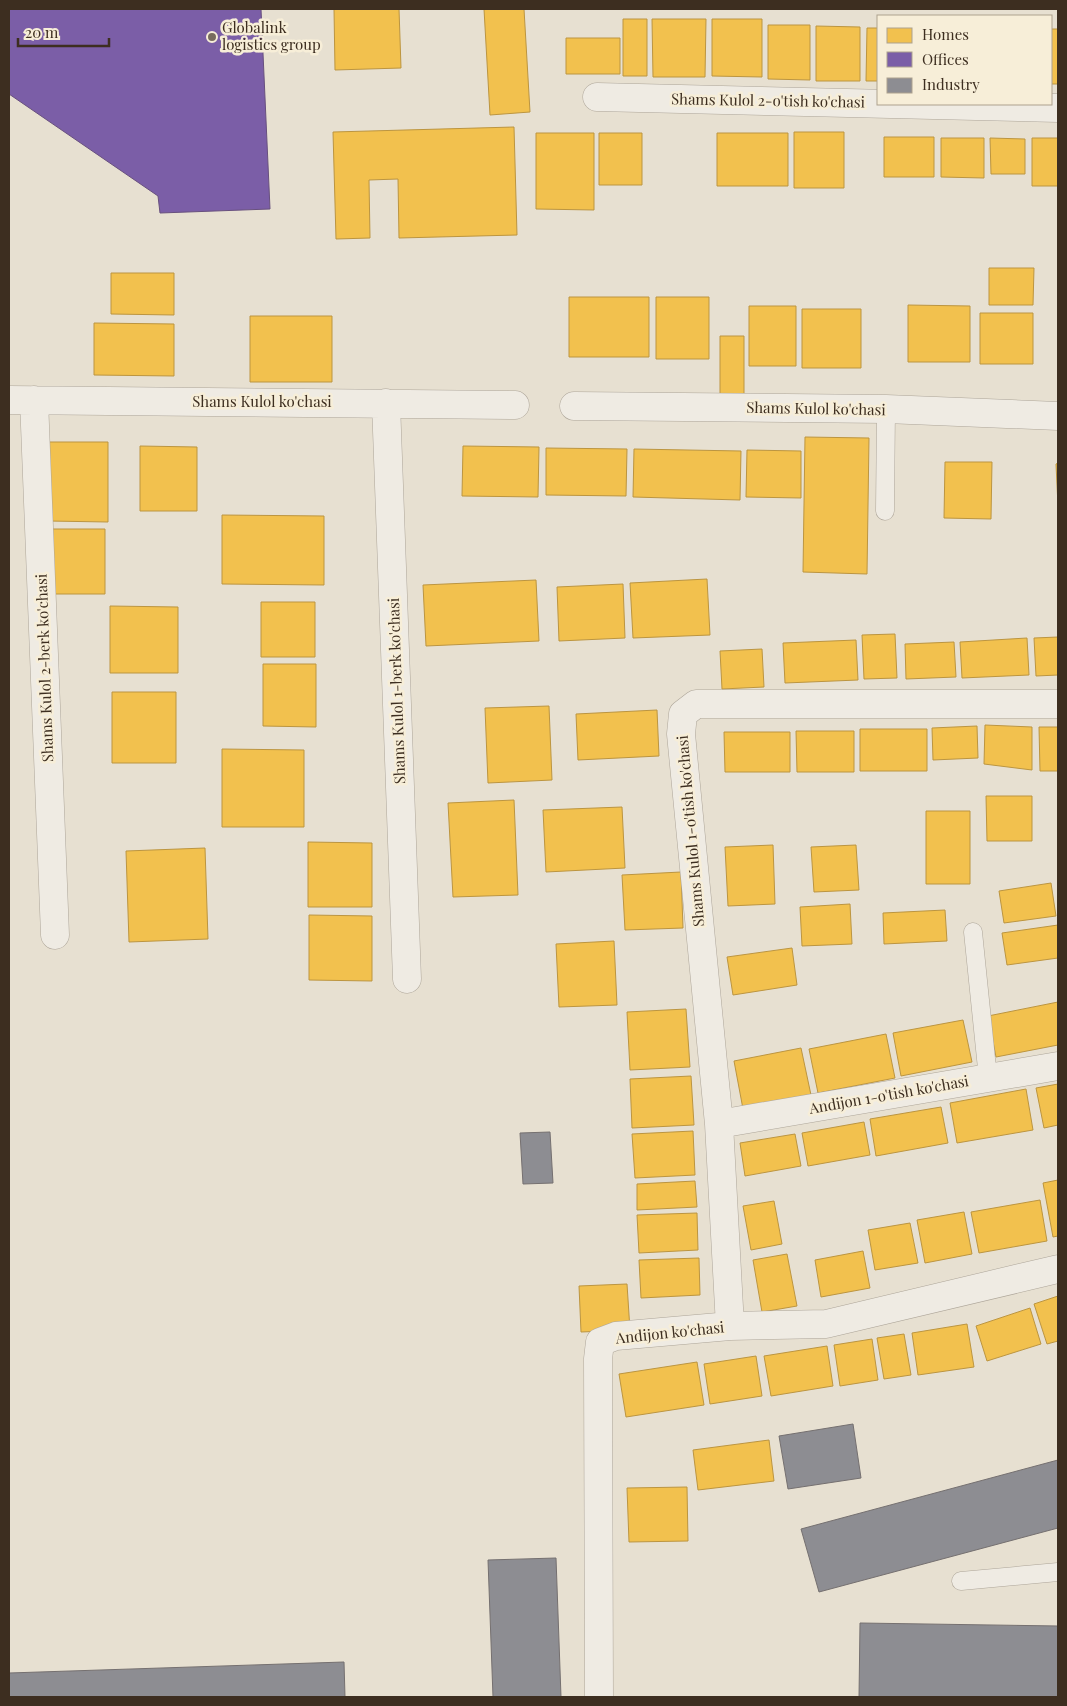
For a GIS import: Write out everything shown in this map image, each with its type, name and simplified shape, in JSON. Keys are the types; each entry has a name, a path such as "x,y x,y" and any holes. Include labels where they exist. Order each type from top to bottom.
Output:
{"street":[{"name":"Shams Kulol 2-o'tish ko'chasi","path":"597,97 877,104"},
{"name":"Shams Kulol 2-o'tish ko'chasi","path":"932,105 1058,108"},
{"name":"Shams Kulol ko'chasi","path":"21,400 515,405"},
{"name":"Shams Kulol 2-berk ko'chasi","path":"21,400 55,935"},
{"name":"Shams Kulol 1-berk ko'chasi","path":"386,403 407,979"},
{"name":"Shams Kulol ko'chasi","path":"574,406 886,409 1058,416"},
{"name":"Shams Kulol 1-o'tish ko'chasi","path":"730,1326 719,1124 681,734 683,714 696,704 1058,704"},
{"name":"Andijon 1-o'tish ko'chasi","path":"719,1124 1058,1066"},
{"name":"Andijon ko'chasi","path":"599,1697 598,1359 600,1342 616,1336 730,1326 826,1324 1058,1269"}],"lane":[{"path":"885,511 886,409"},
{"path":"973,932 988,1078"},
{"path":"961,1581 1058,1572"}],"building: Homes":[{"path":"334,9 399,9 401,68 335,70"},
{"path":"484,9 524,9 530,112 490,115"},
{"path":"623,19 647,19 647,76 623,76"},
{"path":"652,19 706,19 705,77 653,77"},
{"path":"712,19 762,19 762,77 712,76"},
{"path":"768,25 810,25 810,80 768,79"},
{"path":"816,26 860,27 860,81 816,81"},
{"path":"867,28 877,28 877,81 866,81"},
{"path":"1052,29 1058,29 1058,84 1052,84"},
{"path":"566,38 620,38 620,74 566,74"},
{"path":"514,127 517,235 399,238 398,179 369,180 370,238 336,239 333,132"},
{"path":"794,132 844,132 844,188 794,188"},
{"path":"536,133 594,133 594,210 536,209"},
{"path":"599,133 642,133 642,185 599,185"},
{"path":"717,133 788,133 788,186 717,186"},
{"path":"884,137 934,137 934,177 884,177"},
{"path":"941,138 984,138 984,178 941,177"},
{"path":"990,138 1025,139 1025,174 991,174"},
{"path":"1032,138 1058,138 1058,186 1032,186"},
{"path":"989,268 1034,268 1033,305 989,305"},
{"path":"111,273 174,273 174,315 111,314"},
{"path":"569,297 649,297 649,357 569,357"},
{"path":"656,297 709,297 709,359 656,359"},
{"path":"908,305 970,306 970,362 908,362"},
{"path":"749,306 796,306 796,366 749,366"},
{"path":"802,309 861,309 861,368 802,368"},
{"path":"980,313 1033,313 1033,364 980,364"},
{"path":"250,316 332,316 332,382 250,382"},
{"path":"94,323 174,324 174,376 94,375"},
{"path":"720,336 744,336 744,394 720,394"},
{"path":"805,437 869,438 867,574 803,572"},
{"path":"49,442 108,442 108,522 48,521"},
{"path":"140,446 197,447 197,511 140,511"},
{"path":"463,446 539,447 538,497 462,496"},
{"path":"546,448 627,449 626,496 546,495"},
{"path":"634,449 741,451 740,500 633,497"},
{"path":"747,450 801,451 801,498 746,497"},
{"path":"945,462 992,462 991,519 944,518"},
{"path":"1058,463 1058,506 1056,464"},
{"path":"222,515 324,516 324,585 222,584"},
{"path":"49,529 105,529 105,594 49,594"},
{"path":"707,579 710,635 633,638 630,583"},
{"path":"536,580 539,641 426,646 423,585"},
{"path":"623,584 625,638 559,641 557,587"},
{"path":"261,602 315,602 315,657 261,657"},
{"path":"110,606 178,607 178,673 110,673"},
{"path":"895,634 897,678 864,679 862,635"},
{"path":"1058,637 1058,675 1036,676 1034,638"},
{"path":"1027,638 1029,675 962,678 960,642"},
{"path":"856,640 858,680 785,683 783,643"},
{"path":"954,642 956,677 906,679 905,644"},
{"path":"762,649 764,687 722,689 720,651"},
{"path":"263,664 316,664 316,727 263,726"},
{"path":"112,692 176,692 176,763 112,763"},
{"path":"549,706 552,780 488,783 485,708"},
{"path":"657,710 659,756 578,760 576,714"},
{"path":"985,725 1032,727 1032,770 984,764"},
{"path":"977,726 978,758 933,760 932,728"},
{"path":"1039,727 1058,727 1058,771 1040,771"},
{"path":"860,729 927,729 927,771 860,771"},
{"path":"796,731 854,731 854,772 797,772"},
{"path":"724,732 790,732 790,772 725,772"},
{"path":"222,749 304,750 304,827 222,827"},
{"path":"986,796 1032,796 1032,841 987,841"},
{"path":"514,800 518,895 453,897 448,803"},
{"path":"622,807 625,868 546,872 543,810"},
{"path":"926,811 970,811 970,884 926,884"},
{"path":"308,842 372,843 372,907 308,907"},
{"path":"773,845 775,904 728,906 725,847"},
{"path":"856,845 859,890 814,892 811,847"},
{"path":"205,848 208,939 129,942 126,851"},
{"path":"681,872 683,928 625,930 622,875"},
{"path":"1051,883 1056,916 1004,923 999,891"},
{"path":"850,904 852,944 802,946 800,907"},
{"path":"945,910 947,941 884,944 883,913"},
{"path":"309,915 372,916 372,981 309,980"},
{"path":"1058,925 1058,958 1007,965 1002,933"},
{"path":"614,941 617,1005 559,1007 556,944"},
{"path":"792,948 797,985 733,995 727,957"},
{"path":"1058,1002 1058,1045 996,1057 988,1016"},
{"path":"686,1009 690,1067 630,1070 627,1012"},
{"path":"963,1020 972,1062 901,1076 893,1033"},
{"path":"886,1034 895,1078 818,1093 809,1049"},
{"path":"801,1048 811,1095 743,1109 734,1061"},
{"path":"691,1076 694,1125 632,1128 630,1079"},
{"path":"1058,1084 1058,1125 1044,1128 1036,1088"},
{"path":"1026,1089 1033,1130 957,1143 950,1103"},
{"path":"941,1107 948,1143 876,1156 870,1119"},
{"path":"864,1122 870,1155 808,1166 802,1133"},
{"path":"693,1131 695,1175 635,1178 632,1134"},
{"path":"795,1134 801,1166 745,1176 740,1143"},
{"path":"1058,1180 1058,1236 1053,1237 1043,1183"},
{"path":"695,1181 697,1207 637,1210 637,1184"},
{"path":"1040,1200 1047,1241 979,1253 971,1212"},
{"path":"774,1201 782,1244 751,1250 743,1206"},
{"path":"964,1212 972,1254 925,1263 917,1220"},
{"path":"697,1213 698,1250 639,1253 637,1215"},
{"path":"910,1223 918,1263 875,1270 868,1230"},
{"path":"863,1251 870,1288 821,1297 815,1260"},
{"path":"787,1254 797,1306 762,1312 753,1260"},
{"path":"699,1258 700,1295 641,1298 639,1260"},
{"path":"627,1284 630,1330 581,1332 579,1286"},
{"path":"1058,1296 1058,1341 1047,1344 1034,1304"},
{"path":"1030,1308 1041,1344 987,1361 976,1326"},
{"path":"967,1324 974,1367 918,1375 912,1333"},
{"path":"904,1334 911,1375 884,1379 877,1338"},
{"path":"872,1339 878,1380 840,1386 834,1345"},
{"path":"827,1346 833,1386 771,1396 764,1356"},
{"path":"756,1356 762,1396 710,1404 704,1364"},
{"path":"697,1362 704,1405 626,1417 619,1374"},
{"path":"769,1440 774,1481 698,1490 693,1450"},
{"path":"687,1487 688,1541 629,1542 627,1488"}],"building: Offices":[{"path":"9,9 261,9 270,209 160,213 158,196 9,94"}],"building: Industry":[{"path":"550,1132 553,1183 523,1184 520,1133"},
{"path":"853,1424 861,1478 788,1489 779,1436"},
{"path":"1058,1460 1058,1528 819,1592 801,1529"},
{"path":"556,1558 561,1697 493,1697 488,1560"},
{"path":"860,1623 1058,1626 1058,1697 859,1697"},
{"path":"344,1662 345,1697 9,1697 9,1673"}],"place":[{"name":"Globalink logistics group","path":"212,37"}]}
